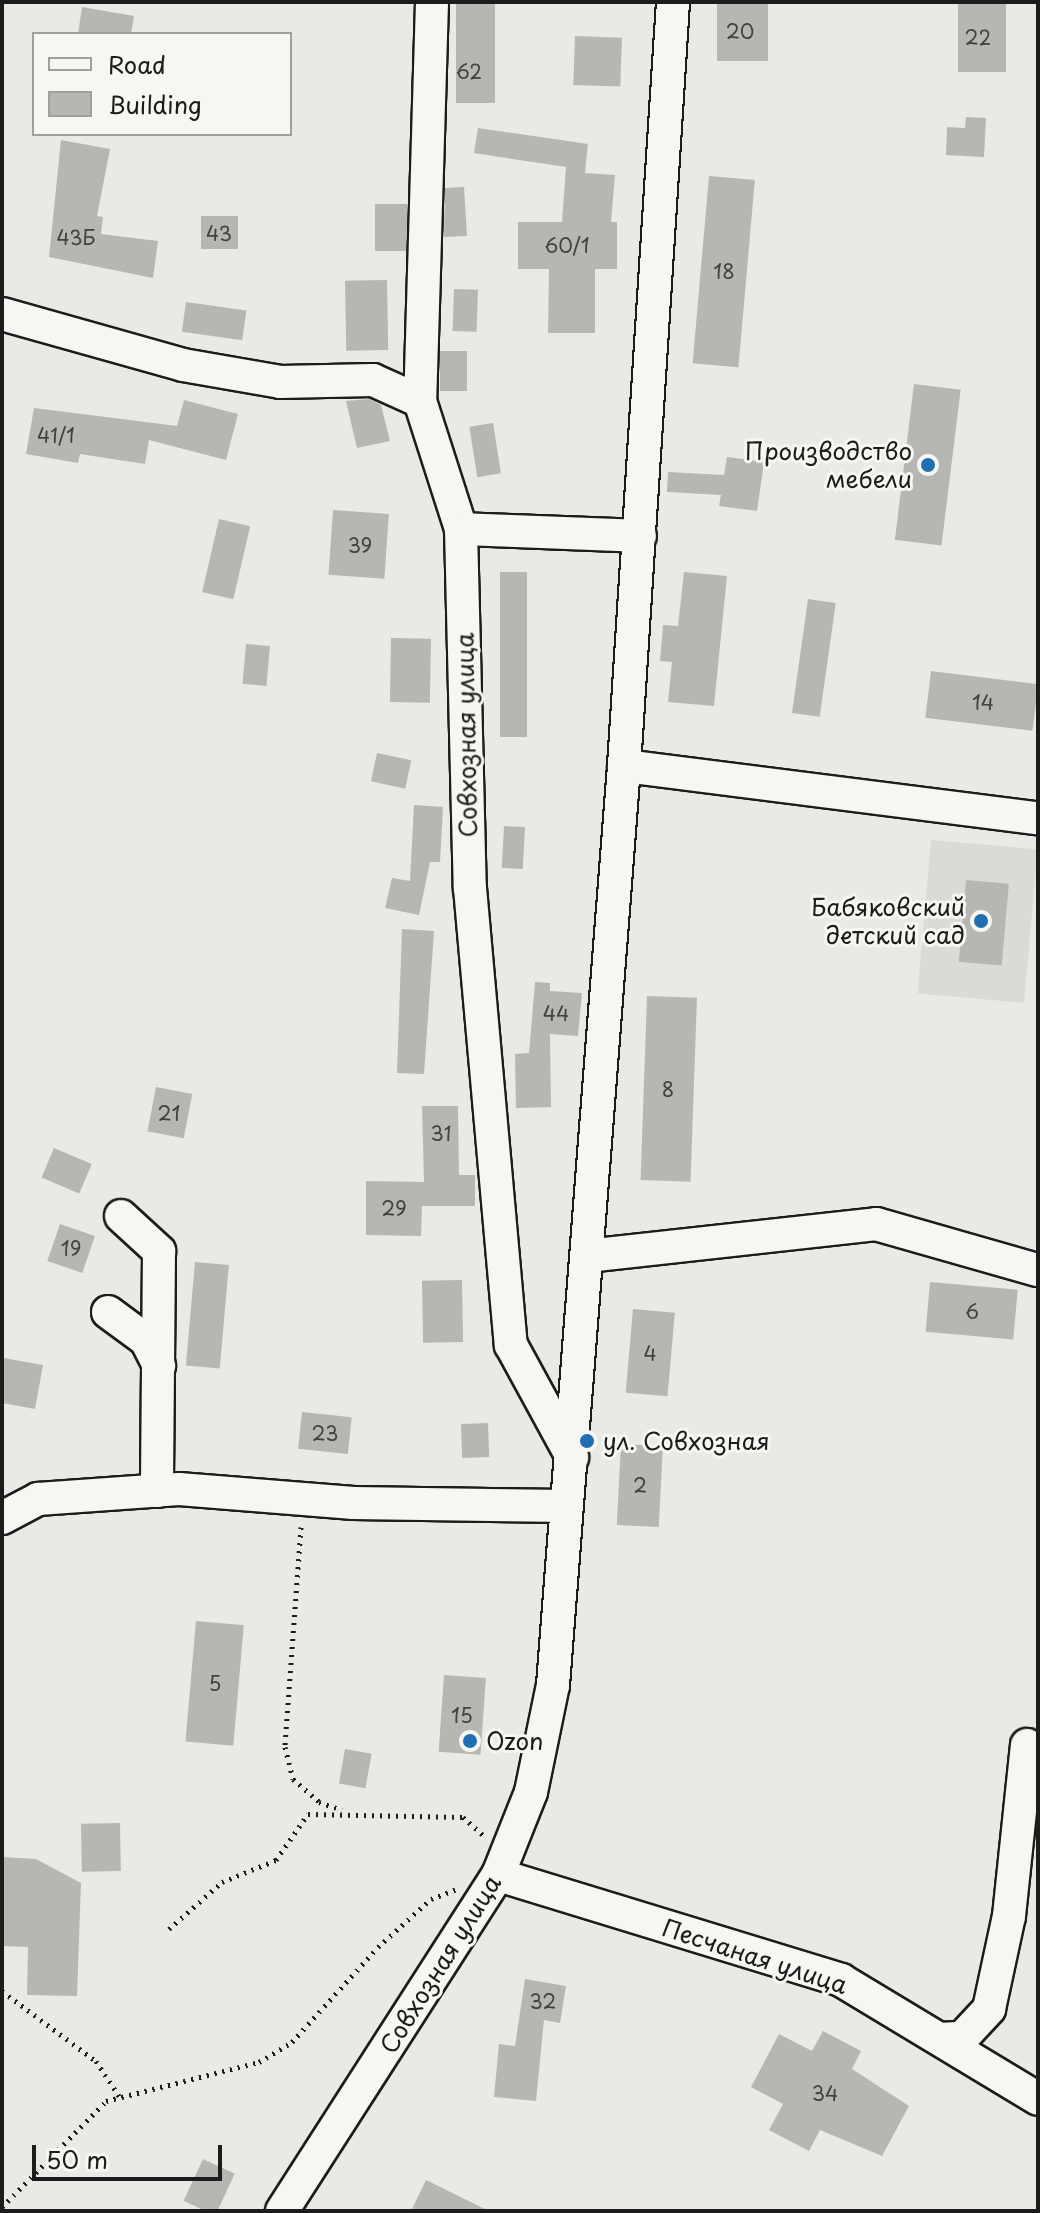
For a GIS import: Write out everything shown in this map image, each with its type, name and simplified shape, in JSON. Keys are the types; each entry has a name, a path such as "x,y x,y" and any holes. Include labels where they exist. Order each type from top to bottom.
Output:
{"street":[{"name":"Совхозная улица","path":"432,2 420,401 461,529 470,888 511,1345 572,1457"},
{"name":"Совхозная улица","path":"282,2211 498,1875 531,1792 553,1685 624,766 673,2"},
{"path":"2,314 183,365 280,382 373,380 420,401"},
{"path":"461,529 640,536"},
{"path":"624,766 1038,818"},
{"path":"121,1216 159,1251 157,1491"},
{"path":"587,1256 876,1224 1038,1270"},
{"path":"108,1312 146,1340 159,1366"},
{"path":"2,1518 38,1499 157,1491 317,1501 567,1506"},
{"path":"940,2039 962,2038 989,2009 1009,1916 1027,1745"},
{"name":"Песчаная улица","path":"498,1875 841,1980 1038,2099"}],"path":[{"path":"317,1501 296,1535 285,1747 293,1779 319,1802 347,1812"},
{"path":"2,2207 64,2139 119,2096 207,2078 281,2049 431,1899 498,1875 484,1835 463,1817 347,1812 308,1814 276,1860 222,1882 169,1929"},
{"path":"2,1991 96,2061 119,2096"}],"shaded area":[{"name":"Бабяковский детский сад","path":"931,840 1038,849 1024,1003 918,993"}],"building":[{"path":"456,2 495,2 495,103 456,103"},
{"path":"717,2 768,2 768,61 717,61"},
{"path":"958,2 1006,2 1006,72 958,72"},
{"path":"82,7 134,16 131,32 78,32"},
{"path":"575,36 622,38 620,87 573,85"},
{"path":"966,117 986,118 984,157 946,155 947,127 965,128"},
{"path":"478,128 588,144 585,173 615,175 611,222 617,222 617,269 595,269 595,333 548,333 549,269 518,269 518,222 562,222 566,167 474,153"},
{"path":"61,140 110,149 97,216 103,217 101,234 158,241 153,278 49,257"},
{"path":"709,176 755,180 738,367 693,363"},
{"path":"464,187 467,236 444,237 445,188"},
{"path":"375,204 407,204 407,251 375,251"},
{"path":"201,216 238,216 238,249 201,249"},
{"path":"387,280 388,350 346,351 345,281"},
{"path":"454,289 478,290 477,332 453,331"},
{"path":"186,302 246,310 242,340 182,332"},
{"path":"440,351 467,351 467,391 440,391"},
{"name":"Производство мебели","path":"914,384 961,390 942,546 895,540"},
{"path":"369,399 381,405 390,441 357,448 346,401"},
{"path":"184,400 238,414 226,460 149,440 145,464 80,454 78,463 26,454 34,408 177,426"},
{"path":"493,423 501,473 477,477 469,427"},
{"path":"727,457 764,462 757,511 719,506 721,495 667,492 668,472 724,475"},
{"path":"333,510 389,514 384,579 328,575"},
{"path":"219,519 250,526 233,599 202,592"},
{"path":"500,572 527,572 527,737 500,737"},
{"path":"684,572 727,576 714,706 668,702 672,662 660,661 663,625 678,626"},
{"path":"808,599 836,603 820,717 792,713"},
{"path":"391,638 431,639 430,703 390,702"},
{"path":"246,644 270,646 266,686 243,684"},
{"path":"931,671 1038,684 1032,731 925,718"},
{"path":"377,753 411,760 405,789 371,781"},
{"path":"414,805 443,807 440,862 430,862 419,915 385,908 392,878 410,881"},
{"path":"504,826 525,827 523,869 502,868"},
{"path":"966,880 1009,884 1002,965 959,962"},
{"path":"402,929 434,931 424,1074 397,1073"},
{"path":"535,982 550,983 550,991 582,993 578,1036 550,1034 551,1107 516,1108 515,1054 529,1053"},
{"path":"647,996 697,998 691,1182 641,1180"},
{"path":"156,1087 192,1094 184,1138 147,1131"},
{"path":"422,1106 458,1106 459,1175 475,1175 475,1206 422,1206 421,1236 366,1235 366,1181 424,1182"},
{"path":"54,1148 92,1164 79,1193 41,1177"},
{"path":"60,1224 95,1236 82,1273 47,1261"},
{"path":"195,1262 229,1265 220,1369 186,1366"},
{"path":"462,1280 463,1342 423,1343 422,1281"},
{"path":"930,1282 1018,1290 1013,1339 926,1332"},
{"path":"633,1309 675,1313 668,1396 626,1393"},
{"path":"4,1358 43,1365 35,1409 2,1403"},
{"path":"302,1412 352,1417 348,1454 298,1449"},
{"path":"488,1423 489,1457 462,1458 461,1424"},
{"path":"621,1444 663,1446 659,1527 617,1525"},
{"path":"196,1621 244,1625 233,1746 185,1742"},
{"path":"444,1675 486,1678 481,1755 439,1752"},
{"path":"345,1749 372,1754 366,1788 339,1783"},
{"path":"120,1823 121,1871 82,1872 81,1824"},
{"path":"2,1857 36,1859 81,1883 77,1996 27,1995 28,1947 2,1946"},
{"path":"525,1979 566,1986 560,2023 544,2020 536,2101 494,2097 499,2044 515,2046"},
{"path":"823,2031 861,2051 852,2069 909,2106 882,2156 820,2130 809,2151 769,2130 783,2104 751,2087 779,2034 812,2051"},
{"path":"203,2159 235,2174 217,2211 206,2211 184,2201"},
{"path":"426,2180 489,2211 411,2211"}],"place":[{"name":"Производство мебели","path":"928,465"},
{"name":"Бабяковский детский сад","path":"981,921"},
{"name":"ул. Совхозная","path":"587,1441"},
{"name":"Ozon","path":"470,1741"}]}
